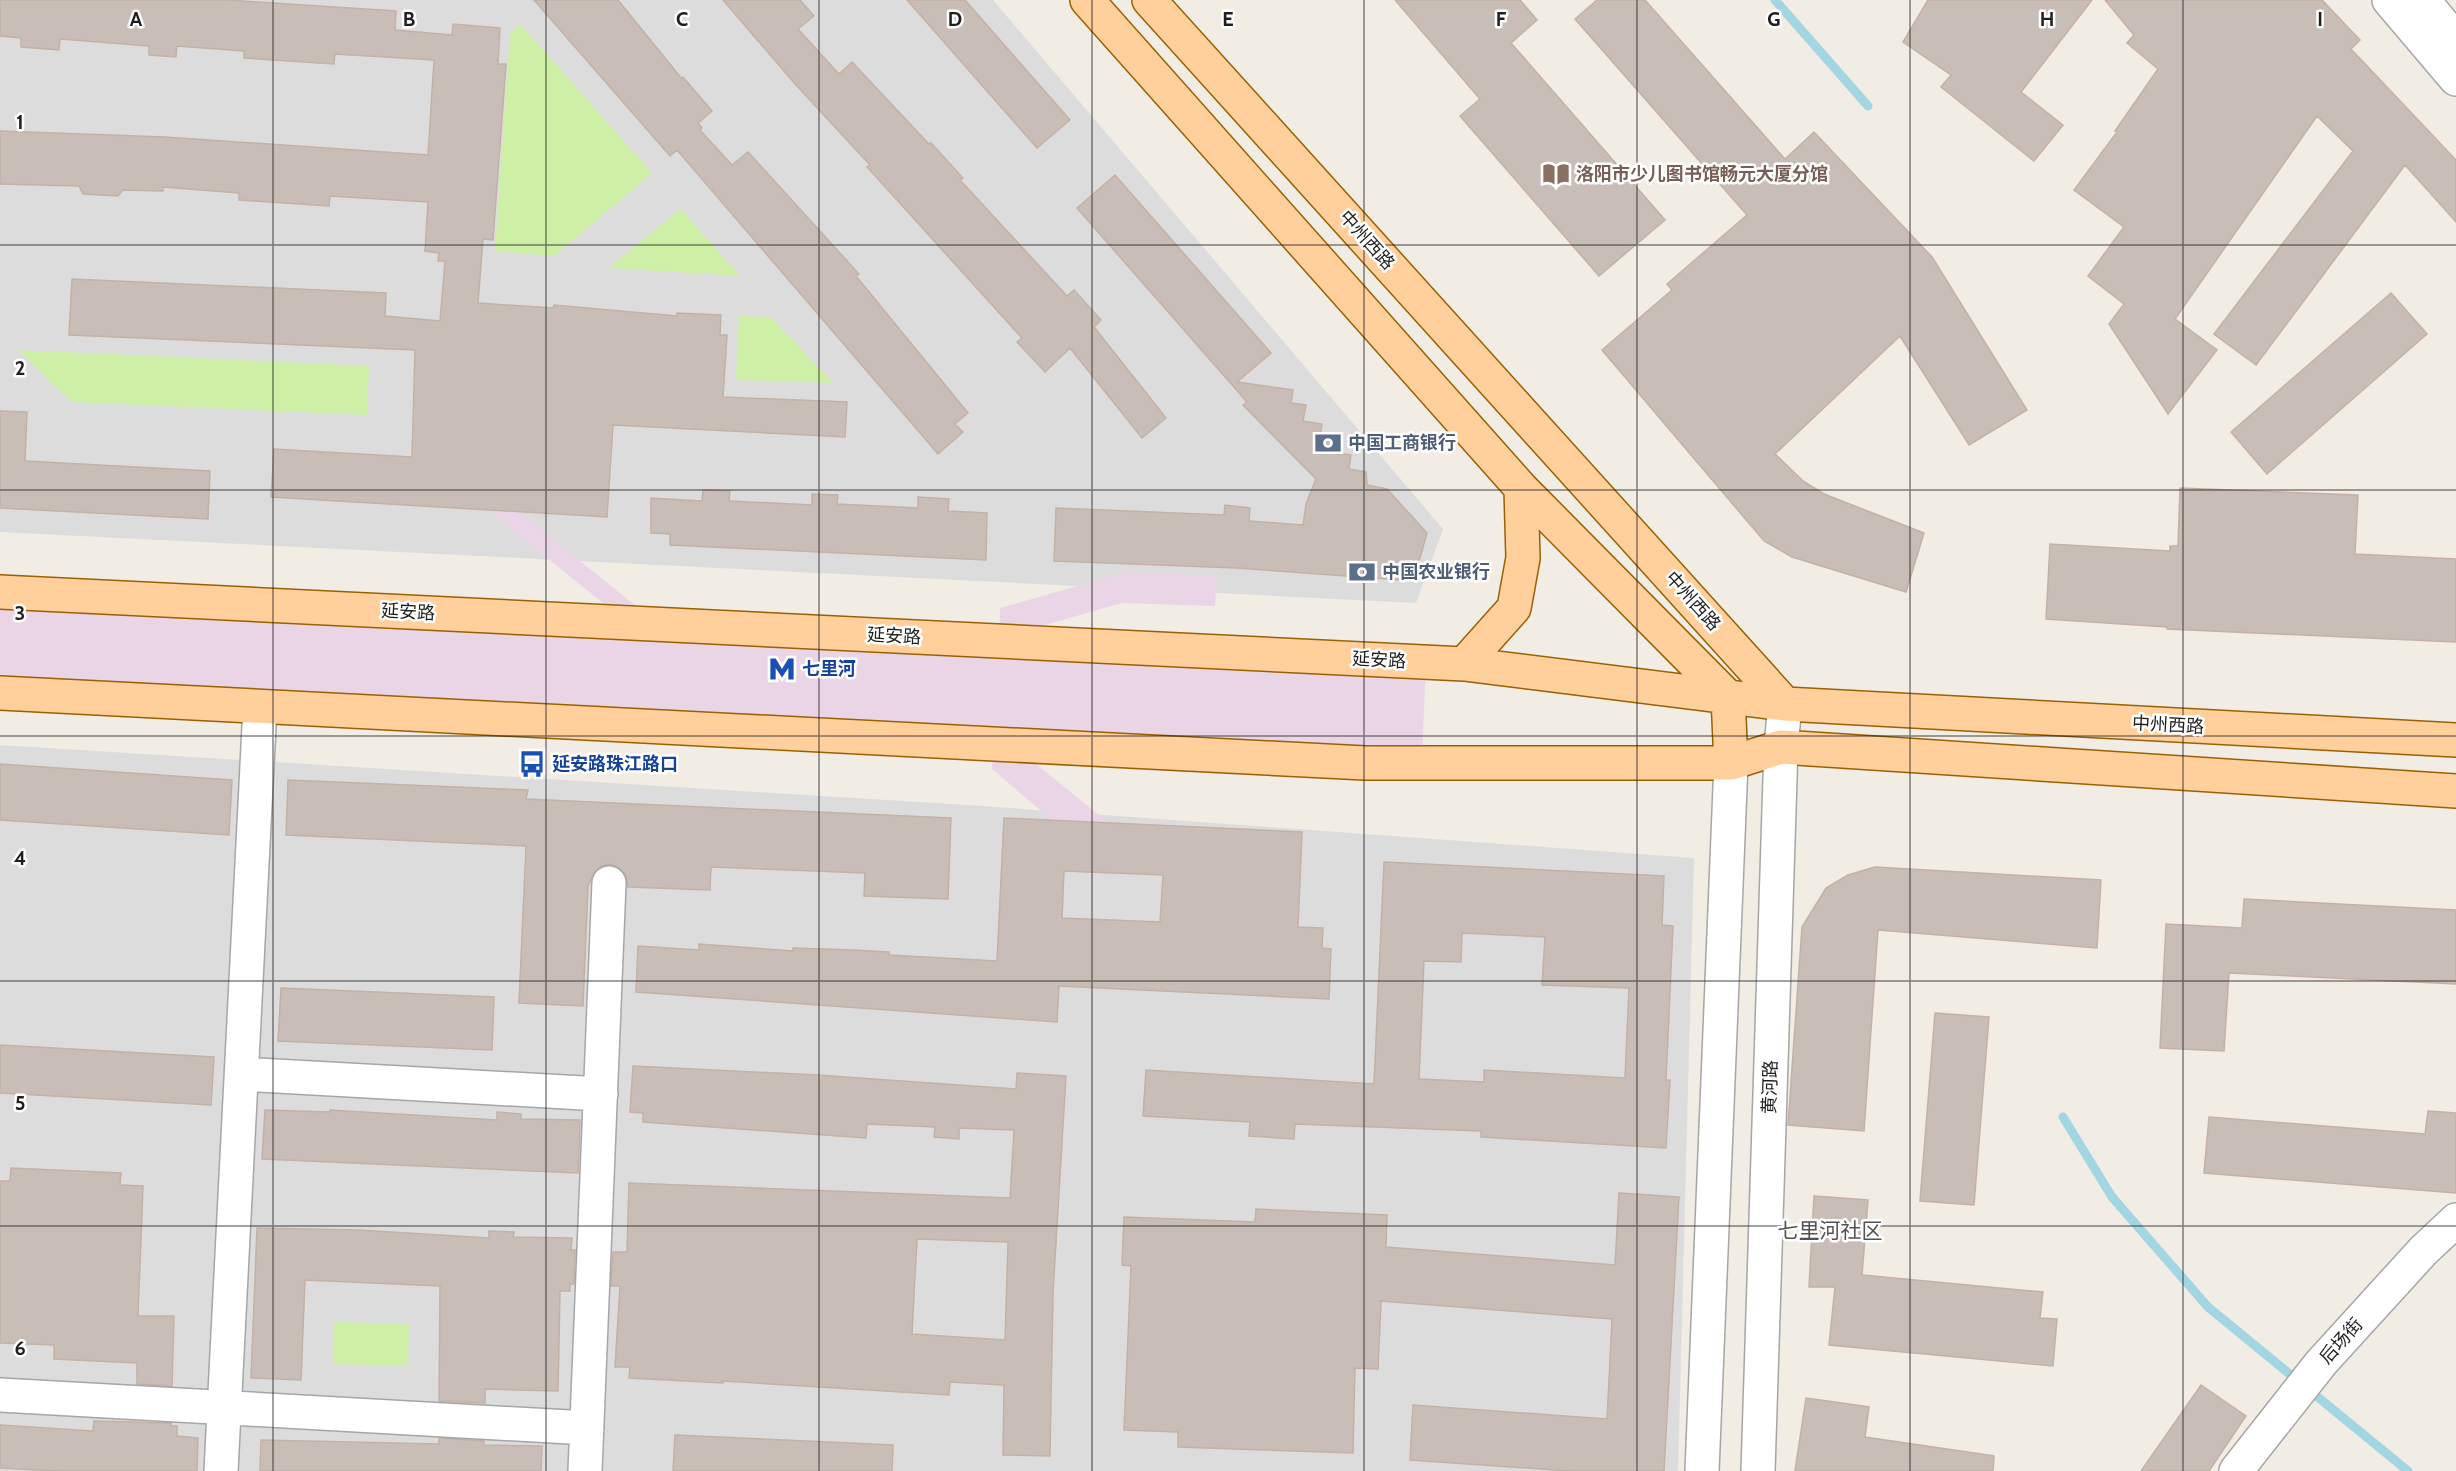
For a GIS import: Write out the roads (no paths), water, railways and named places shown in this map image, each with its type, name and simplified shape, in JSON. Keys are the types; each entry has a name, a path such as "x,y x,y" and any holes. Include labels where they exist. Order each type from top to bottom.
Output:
{"main road":[{"path":"1087,0 1521,488 1728,697 1731,762"},
{"name":"中州西路","path":"1149,0 1785,704 2456,740"},
{"path":"1464,664 1514,608 1523,558 1521,488"},
{"name":"延安路","path":"0,592 1464,664 1785,704"},
{"path":"0,693 1365,763 1731,762 1781,747 2456,791"}],"street":[{"path":"2390,0 2456,79"},
{"path":"2423,0 2456,40"},
{"name":"黄河路","path":"1758,1471 1781,747 1785,704"},
{"path":"221,1471 260,707"},
{"path":"1702,1471 1731,762"},
{"path":"585,1471 609,883"},
{"path":"242,1074 601,1094"},
{"name":"后场街","path":"2236,1471 2321,1363 2423,1251 2456,1220"},
{"path":"0,1395 586,1428"}],"waterway":[{"path":"1775,0 1868,106"},
{"path":"2063,1117 2112,1197 2208,1307 2408,1471"}],"place":[{"name":"洛阳市少儿图书馆畅元大厦分馆","path":"1556,174"},
{"name":"中国工商银行","path":"1328,443"},
{"name":"中国农业银行","path":"1362,572"},
{"name":"七里河","path":"782,669"},
{"name":"延安路珠江路口","path":"532,764"}],"district":[{"name":"七里河社区","path":"1830,1231"}]}
